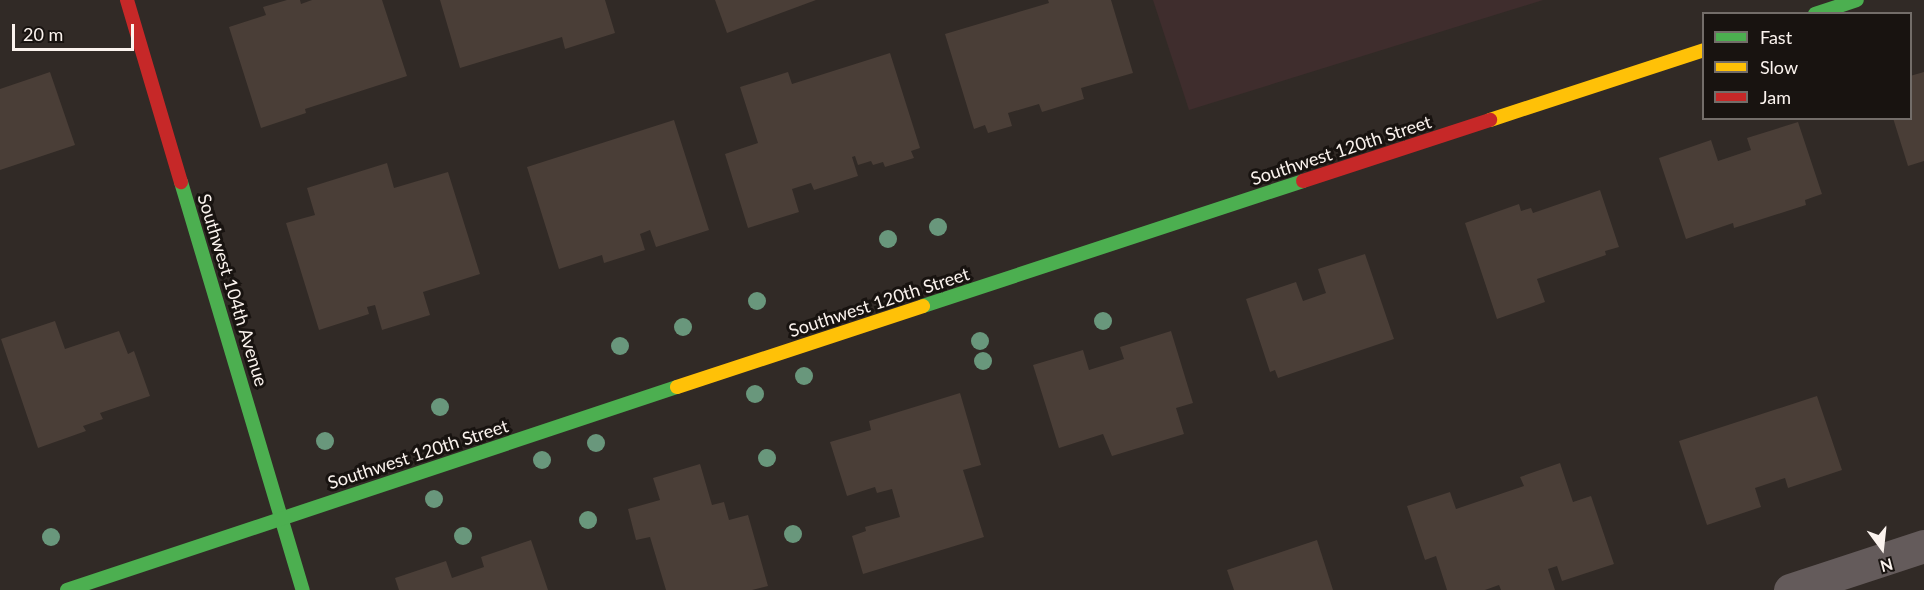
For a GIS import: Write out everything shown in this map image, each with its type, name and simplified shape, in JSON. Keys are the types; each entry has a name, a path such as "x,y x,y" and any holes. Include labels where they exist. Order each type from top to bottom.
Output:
{"street":[{"name":"Southwest 104th Avenue","path":"127,0 303,590"},
{"path":"1821,12 1857,0"},
{"name":"Southwest 120th Street","path":"67,590 281,517 1702,51"},
{"path":"1790,590 1924,546"}],"shaded area":[{"path":"1153,0 1543,0 1189,110"}],"building":[{"path":"287,0 300,0 301,4 312,0 382,0 407,76 305,109 306,113 261,128 229,27 266,15 263,7"},
{"path":"440,0 605,0 615,33 565,49 562,37 460,68"},
{"path":"715,0 816,0 727,33"},
{"path":"1048,0 1111,0 1133,73 1081,88 1084,99 1042,112 1039,104 1008,113 1012,126 988,133 985,125 974,129 945,34 1049,3"},
{"path":"890,53 920,148 911,151 914,158 885,167 883,162 873,165 871,161 858,165 855,156 852,157 858,176 814,190 811,183 792,189 799,212 748,228 725,154 758,143 740,87 788,72 792,84"},
{"path":"50,72 75,145 0,170 0,89"},
{"path":"1924,72 1924,161 1908,166 1894,120 1912,120 1912,75"},
{"path":"674,120 709,230 656,247 650,230 640,234 645,250 604,263 602,255 559,269 527,167"},
{"path":"1798,122 1822,194 1805,200 1806,205 1734,228 1733,223 1686,239 1659,158 1711,140 1718,161 1751,150 1747,138"},
{"path":"387,163 394,188 448,172 480,274 423,292 430,315 382,330 375,305 367,307 369,314 319,330 286,223 315,215 307,188"},
{"path":"1600,190 1619,247 1605,251 1606,255 1537,279 1545,302 1497,319 1465,223 1519,204 1521,211 1531,208 1533,213"},
{"path":"1365,254 1394,339 1278,378 1275,370 1270,372 1246,299 1296,282 1303,301 1326,293 1318,269"},
{"path":"55,321 65,349 119,331 128,354 134,351 150,396 100,413 103,419 83,426 86,431 38,448 1,339"},
{"path":"1171,331 1193,403 1176,408 1184,434 1112,456 1103,434 1059,448 1033,365 1083,350 1089,370 1124,359 1120,347"},
{"path":"960,393 981,465 963,470 984,537 863,574 852,536 866,531 865,527 900,517 892,489 877,493 875,487 847,496 830,442 871,430 869,421"},
{"path":"1817,396 1842,470 1788,488 1785,478 1755,488 1761,507 1707,525 1679,441"},
{"path":"1560,463 1573,502 1591,496 1614,564 1562,581 1557,566 1548,569 1555,590 1501,590 1499,585 1485,590 1447,590 1436,556 1425,560 1407,506 1450,492 1456,509 1524,486 1520,477"},
{"path":"700,464 712,505 724,502 729,520 748,515 768,586 752,590 666,590 650,537 636,540 628,509 660,500 653,478"},
{"path":"531,540 548,590 399,590 395,578 446,561 452,578 484,567 481,557"},
{"path":"1317,540 1333,590 1234,590 1227,570"}],"traffic: fast":[{"path":"1821,12 1857,0"},
{"path":"923,306 1303,181"},
{"path":"181,182 303,590"},
{"path":"67,590 677,387"}],"traffic: slow":[{"path":"1490,120 1702,51"},
{"path":"677,387 923,306"}],"traffic: jam":[{"path":"127,0 181,182"},
{"path":"1303,181 1490,120"}]}
